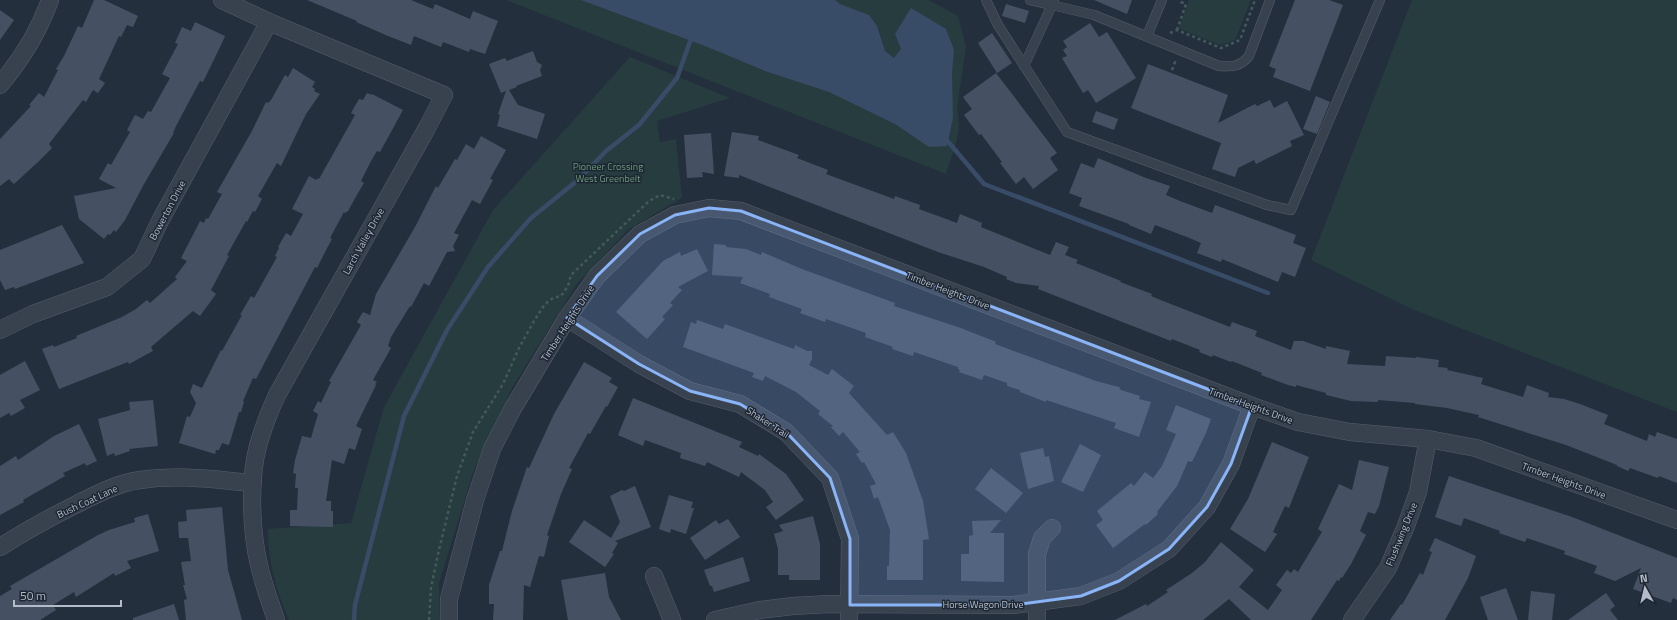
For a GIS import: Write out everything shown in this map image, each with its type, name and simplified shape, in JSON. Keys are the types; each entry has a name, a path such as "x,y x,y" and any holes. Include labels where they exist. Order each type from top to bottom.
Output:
{"street":[{"path":"0,85 15,67 43,20 50,0"},
{"name":"Larch Valley Drive","path":"222,0 270,22 444,95 277,395 266,420 257,448 253,483 252,513 259,564 276,620"},
{"name":"Bowerton Drive","path":"0,330 33,314 107,287 142,259 160,221 270,22"},
{"name":"Timber Heights Drive","path":"449,620 449,599 475,500 492,449 513,408 567,318 597,276 640,234 675,215 709,208 741,211 1252,406 1298,422 1350,432 1428,439 1476,448 1677,520"},
{"name":"Shaker Trail","path":"567,318 638,364 690,391 740,404 786,432 830,478 850,539 850,612"},
{"name":"Horse Wagon Drive","path":"715,620 753,611 793,606 850,612 1014,605 1036,612 1119,581 1169,549 1207,507 1231,464 1252,406"},
{"name":"Flushwing Drive","path":"1352,620 1388,568 1406,526 1418,492 1428,439"},
{"name":"Bush Coat Lane","path":"0,546 32,527 98,494 138,480 162,477 253,483"},
{"path":"1036,612 1037,554 1042,538 1052,528"},
{"path":"654,576 672,620"}],"lane":[{"path":"986,0 998,25 1067,132 1267,205 1291,210 1380,0"},
{"path":"1030,0 1053,2 1094,14 1219,66 1234,67 1244,63 1249,56 1270,0"},
{"path":"1147,36 1162,0"},
{"path":"1024,66 1053,2"}],"path":[{"path":"1177,30 1186,4 1181,2 1181,0"},
{"path":"1168,34 1177,30 1221,48 1240,40 1255,0"},
{"path":"1170,56 1170,59 1175,62 1172,70"}],"highlighted area":[{"path":"709,208 741,211 1252,406 1231,464 1207,507 1169,549 1119,581 1081,596 1014,605 850,605 850,539 830,478 786,432 740,404 690,391 639,364 567,318 597,276 640,234 675,215"}],"green space":[{"path":"506,0 929,0 958,16 966,47 957,108 959,117 958,134 946,174"},
{"path":"1189,0 1251,0 1235,40 1220,45 1180,29 1179,27"},
{"path":"1412,0 1677,0 1677,412 1414,310 1311,260"},
{"name":"Pioneer Crossing West Greenbelt","path":"630,57 730,98 657,121 660,142 676,139 682,198 629,229 577,284 512,388 474,470 439,583 440,620 289,620 271,564 268,529 351,523 384,407 493,210"}],"water":[{"path":"581,0 835,0 840,4 869,15 877,26 885,51 894,58 901,49 895,34 911,8 946,29 954,50 952,73 953,118 947,146 929,147 895,124 829,92 765,71 705,46"}],"building":[{"path":"94,0 104,0 138,16 133,27 127,25 121,37 119,36 99,79 105,83 98,93 93,90 86,102 83,100 49,144 52,148 39,161 14,184 9,179 0,186 0,139 31,106 29,105 39,93 44,97 58,70 56,69 64,56 78,26 82,28"},
{"path":"307,0 411,0 433,9 435,4 470,19 473,11 498,21 485,54 470,49 469,52 443,42 441,47 414,36 411,45"},
{"path":"1094,0 1132,0 1127,14"},
{"path":"1295,0 1329,0 1343,5 1310,91 1273,77 1276,69 1269,66"},
{"path":"1006,4 1029,11 1025,23 1002,16"},
{"path":"0,10 14,20 0,40"},
{"path":"195,22 225,36 203,82 200,81 176,126 174,133 125,220 116,232 114,230 104,239 79,219 74,196 116,188 99,179 108,163 111,165 130,132 127,130 135,115 143,119 148,111 151,112 170,78 162,74 178,44 175,43 182,27 191,31"},
{"path":"1090,23 1099,37 1107,32 1136,78 1096,103 1088,90 1083,93 1062,58 1067,56 1063,50 1067,47 1063,41"},
{"path":"992,33 1012,63 997,73 978,43"},
{"path":"533,51 537,62 542,65 540,70 542,76 509,90 518,105 545,114 537,139 497,126 500,115 498,114 506,91 501,93 489,64 505,58 507,61"},
{"path":"1148,64 1228,95 1218,123 1255,104 1257,106 1270,100 1274,108 1287,101 1304,135 1290,141 1292,146 1256,164 1254,160 1238,168 1235,177 1212,169 1221,143 1131,108"},
{"path":"293,68 315,82 312,87 315,89 314,91 320,94 306,114 281,166 277,163 258,196 262,199 255,212 253,211 247,222 246,221 227,255 229,256 211,290 216,294 200,316 193,311 151,347 153,351 129,364 128,362 59,389 42,349 53,345 54,347 77,338 76,336 122,317 136,309 147,300 150,303 177,279 175,277 187,261 181,258 200,221 204,223 206,218 208,219 222,194 217,192 252,131 266,102 268,103 271,100 285,75 288,77"},
{"path":"996,73 1057,153 1050,158 1058,170 1033,189 1024,177 1016,184 981,134 979,135 964,115 972,109 963,97"},
{"path":"367,93 372,94 403,110 380,152 377,151 371,161 361,181 364,183 348,211 345,213 344,212 330,238 332,239 317,268 315,267 256,379 253,378 243,401 241,412 239,412 229,445 222,443 219,450 216,450 215,454 179,443 187,416 190,417 196,403 190,392 193,384 202,388 221,350 222,351 242,315 240,315 251,296 254,298 277,257 275,256 279,248 278,247 286,233 291,236 303,214 292,209 309,176 316,180 318,178 319,179 355,115 351,113 359,99 363,100"},
{"path":"1316,96 1330,102 1317,134 1303,129"},
{"path":"1096,111 1118,119 1114,130 1092,122"},
{"path":"732,132 759,136 758,140 799,155 797,158 828,170 826,174 894,199 895,196 920,205 919,209 957,223 960,214 982,223 981,227 1050,255 1056,242 1069,247 1065,255 1078,260 1076,263 1152,294 1151,296 1163,301 1230,327 1232,322 1257,331 1255,336 1291,350 1294,341 1303,341 1326,349 1326,346 1350,351 1347,364 1385,366 1386,356 1416,357 1439,360 1438,367 1448,368 1447,370 1483,378 1481,384 1523,397 1527,385 1549,393 1548,397 1564,399 1580,404 1608,415 1604,424 1647,441 1649,434 1655,437 1657,432 1677,439 1677,483 1630,468 1628,471 1617,465 1566,445 1478,417 1479,415 1415,403 1378,400 1378,402 1351,401 1326,395 1326,393 1296,385 1296,387 1288,385 1261,375 1262,373 1232,361 1231,362 1213,355 1212,357 1199,352 1200,350 1172,339 1171,341 1038,289 1039,286 1016,283 1006,279 1007,277 984,267 938,252 739,175 739,178 724,176"},
{"path":"711,133 714,174 702,172 703,177 687,178 684,135"},
{"path":"481,136 506,150 490,179 493,180 480,204 472,200 454,233 459,235 453,246 455,251 447,252 429,286 424,283 411,307 410,306 391,337 388,346 391,348 373,380 377,382 375,384 376,385 356,426 362,429 355,450 349,448 344,464 332,460 326,501 331,501 331,511 333,511 333,527 290,526 290,510 297,510 298,488 295,488 296,474 293,473 295,460 302,436 311,438 318,414 313,411 318,401 321,403 331,382 329,381 361,325 357,322 363,312 370,315 376,294 415,227 436,186 438,188 455,159 457,160 466,144 474,149"},
{"path":"1098,158 1146,178 1170,186 1166,195 1180,201 1212,213 1215,205 1296,235 1293,243 1306,248 1295,277 1282,272 1278,282 1222,259 1221,262 1197,253 1201,243 1187,237 1155,225 1151,234 1129,224 1079,206 1082,198 1069,193 1081,163 1094,168"},
{"path":"62,225 84,263 15,289 14,287 5,290 0,280 0,250"},
{"path":"714,244 746,249 761,255 762,252 802,269 895,303 894,306 958,327 994,341 996,342 995,344 1096,381 1119,387 1121,390 1140,396 1139,399 1151,402 1139,437 1114,428 1116,423 1046,400 1046,402 1020,392 1020,390 1007,386 1007,383 984,375 982,380 959,372 960,370 958,367 914,352 913,356 892,349 893,347 865,337 866,333 826,319 825,322 800,313 802,309 769,297 770,294 740,283 743,277 712,275"},
{"path":"697,249 708,271 678,287 682,290 670,303 673,305 662,317 665,319 647,339 616,312 663,261 680,252 681,256"},
{"path":"697,320 723,329 725,324 794,349 795,345 807,351 812,351 812,359 809,365 828,375 832,369 854,386 849,393 887,435 893,432 906,453 923,501 929,539 923,540 923,580 887,580 890,530 878,497 874,499 870,486 876,484 864,462 862,463 856,454 860,452 843,432 839,436 831,427 833,426 818,414 820,411 796,392 765,376 763,381 752,377 754,373 683,347 691,322 696,324"},
{"path":"25,361 40,390 20,400 25,408 11,416 9,413 0,418 0,375"},
{"path":"584,362 612,378 609,382 618,387 590,434 588,433 569,468 572,469 561,494 547,535 549,536 544,557 539,556 530,587 524,585 523,620 493,620 494,604 489,604 489,585 500,551 502,551 512,511 527,467 529,468 554,414"},
{"path":"633,398 742,442 739,447 758,456 759,454 786,474 804,500 776,520 766,507 773,502 765,490 741,472 739,477 707,462 705,466 680,458 681,453 645,440 643,446 618,435"},
{"path":"153,400 158,446 129,449 130,451 115,456 114,453 107,456 98,419 130,410 129,402"},
{"path":"1176,405 1211,419 1206,433 1192,462 1188,461 1177,486 1157,512 1158,514 1146,525 1145,524 1113,548 1096,525 1103,520 1097,511 1131,483 1134,486 1145,472 1153,478 1162,466 1176,434 1166,430"},
{"path":"79,424 97,461 86,466 85,463 63,473 65,476 23,500 24,502 0,515 0,466 16,456 18,460 54,436"},
{"path":"1272,442 1309,457 1289,508 1285,506 1273,532 1277,534 1265,552 1230,529 1248,499"},
{"path":"1080,444 1101,455 1083,492 1061,482"},
{"path":"1043,448 1045,457 1049,456 1054,481 1028,489 1020,453"},
{"path":"1359,460 1389,467 1379,506 1375,514 1368,512 1360,531 1366,535 1351,564 1342,578 1341,577 1339,581 1337,580 1311,620 1251,620 1229,599 1203,620 1115,620 1146,604 1147,606 1168,592 1166,590 1192,573 1205,562 1221,542 1254,570 1239,587 1268,610 1282,590 1276,585 1287,570 1291,573 1294,569 1298,572 1322,532 1318,529 1339,484 1352,490"},
{"path":"991,468 1023,493 1006,513 975,489"},
{"path":"1449,476 1572,517 1677,558 1677,600 1673,598 1671,603 1633,589 1641,568 1615,581 1594,573 1597,566 1564,554 1565,551 1527,538 1525,542 1464,518 1461,526 1435,517"},
{"path":"635,486 651,527 615,541 618,543 612,553 614,554 605,567 569,542 584,520 611,538 620,522 610,496"},
{"path":"669,495 693,502 691,508 694,508 686,534 671,529 670,533 659,529"},
{"path":"222,507 228,570 242,620 186,620 184,600 187,599 183,585 185,585 181,562 191,561 188,538 179,538 178,522 187,521 186,510"},
{"path":"148,514 159,551 127,561 131,568 115,576 114,573 76,597 74,592 53,605 56,610 40,620 0,620 0,596 12,589 10,586 98,535 135,522 134,518"},
{"path":"813,516 820,544 820,580 789,580 789,575 778,575 778,549 774,534 783,531 779,525"},
{"path":"728,519 740,537 705,560 690,538 716,520 719,524"},
{"path":"1001,520 990,533 1004,533 1004,582 961,581 961,554 969,554 969,536 973,535 972,521"},
{"path":"1435,538 1476,556 1468,578 1445,620 1390,620 1401,604 1402,605 1420,573 1423,575 1432,552 1429,551"},
{"path":"743,557 750,581 714,592 704,570"},
{"path":"605,573 609,597 621,620 568,620 561,580"},
{"path":"1506,588 1518,620 1488,620 1480,597"},
{"path":"1531,591 1555,594 1552,620 1528,620"},
{"path":"1606,593 1615,606 1610,610 1618,620 1568,620"},
{"path":"174,604 179,620 133,620 133,618"}],"waterway":[{"path":"354,620 355,605 404,416 447,330 488,267 531,218 578,180 606,151 639,125 677,78 692,36"},
{"path":"945,138 984,184 1268,293"}]}
